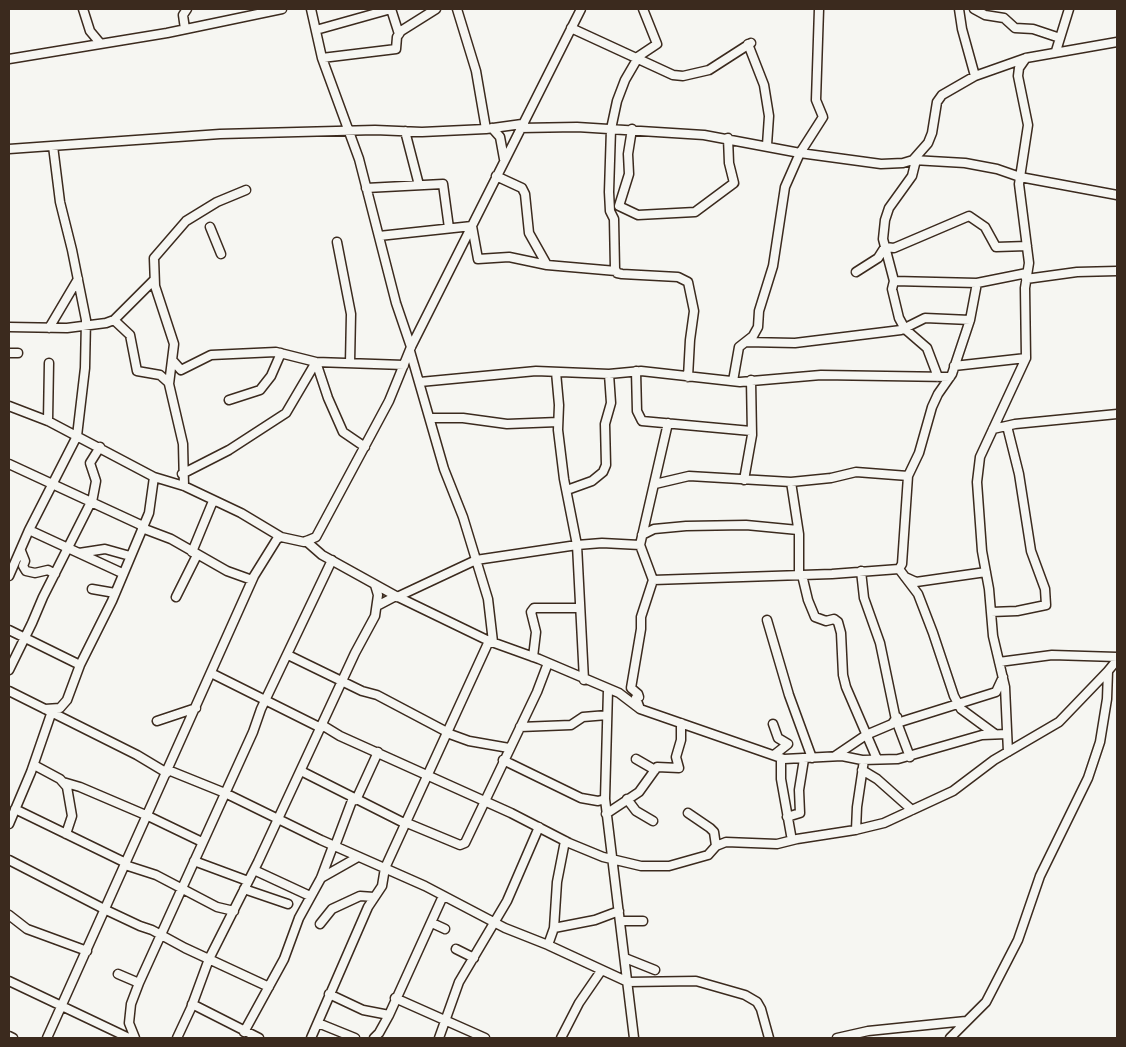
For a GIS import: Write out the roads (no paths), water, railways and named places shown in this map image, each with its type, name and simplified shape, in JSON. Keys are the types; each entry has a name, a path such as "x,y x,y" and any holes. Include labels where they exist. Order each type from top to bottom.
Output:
{"street":[{"path":"83,9 90,30 100,43"},
{"path":"185,29 184,15 187,9"},
{"path":"9,59 185,29 282,9"},
{"path":"310,9 322,58 350,132 396,303 430,418 488,599 491,642 385,868 382,886 374,897 329,994 311,1038"},
{"path":"316,30 391,9 399,34 398,46 392,50 322,58"},
{"path":"399,34 436,9"},
{"path":"457,9 474,63 489,128 500,137 504,159"},
{"path":"306,541 316,537 366,447 389,401 411,349 504,159 581,9"},
{"path":"616,271 614,219 610,211 609,192 611,129 617,101 625,80 637,60 657,44 643,9"},
{"path":"733,381 739,347 753,336 758,328 759,311 773,266 785,187 800,153 823,117 816,100 819,9"},
{"path":"959,9 962,29 975,76"},
{"path":"974,9 985,15 1004,18 1015,28 1033,29 1060,38"},
{"path":"1056,51 1069,9"},
{"path":"571,28 673,75 697,74 709,70 749,44 766,92 769,116 767,145"},
{"path":"938,376 927,348 905,329 899,318 892,289 894,281 885,247 885,220 889,208 912,176 914,160 925,148 932,133 937,102 942,94 975,76 1026,58 1056,51 1117,42"},
{"path":"1008,752 1003,677 990,612 982,551 978,469 980,457 1026,358 1027,246 1021,204 1020,177 1028,125 1018,86 1018,76 1019,68 1026,58"},
{"path":"9,149 220,134 405,131 521,126 577,127 728,138 800,153 881,164 903,163 914,160 965,163 1020,177 1117,195"},
{"path":"632,130 628,154 629,174 619,206 638,215 696,212 734,184 729,162 728,138"},
{"path":"405,131 419,185"},
{"path":"9,576 29,530 77,436 85,368 86,326 78,279 60,202 53,146"},
{"path":"496,176 522,188 525,194 529,233 546,265"},
{"path":"366,188 443,184 449,228"},
{"path":"184,486 182,474 183,444 169,383 174,344 154,280 156,254 186,221 217,202 246,190"},
{"path":"885,247 894,248 969,216 985,227 996,247 1027,246"},
{"path":"472,226 478,259 509,257 546,265 616,271 634,275 678,277 688,282 694,311 688,376"},
{"path":"379,236 472,226"},
{"path":"210,227 221,254"},
{"path":"337,242 350,314 350,363"},
{"path":"856,272 878,258 885,247"},
{"path":"894,281 977,283 1026,276 1117,271"},
{"path":"50,328 78,279"},
{"path":"9,327 50,328 86,326 114,320 154,280"},
{"path":"899,569 902,564 908,476 919,453 932,407 938,394 950,377 954,366 970,320 977,283"},
{"path":"745,342 795,343 905,329 925,318 970,320"},
{"path":"114,320 130,335 137,371 155,373 169,383"},
{"path":"9,353 18,353"},
{"path":"173,361 181,370 217,354 281,353 316,362 404,365"},
{"path":"229,400 260,390 273,372 281,353"},
{"path":"954,366 1026,358"},
{"path":"316,362 328,398 343,432 366,447"},
{"path":"182,474 229,450 286,413 316,362"},
{"path":"48,421 49,363"},
{"path":"420,382 536,371 609,374 636,371 733,381 821,375 950,377"},
{"path":"636,371 636,401 639,418 648,422 718,426 751,431"},
{"path":"556,372 559,405 558,422 566,490 577,545 584,680"},
{"path":"566,490 592,481 603,472 606,466 605,424 611,402 609,374"},
{"path":"744,480 748,469 751,431 751,380"},
{"path":"9,406 48,421 154,477 184,486 241,513 281,537 306,541 332,560 375,585 491,642 533,657 584,680 619,693 640,709 778,757 808,758 835,756 864,760 910,757 982,735 1007,734"},
{"path":"993,430 1008,426 1117,414"},
{"path":"430,418 463,418 507,424 558,422"},
{"path":"640,709 636,698 639,696 631,688 641,629 640,617 652,580 640,545 668,423"},
{"path":"990,612 1017,611 1046,605 1045,589 1031,551 1019,474 1008,426"},
{"path":"9,670 92,502 96,481 90,464 100,447"},
{"path":"9,464 171,539 194,554 227,571 252,580"},
{"path":"655,484 689,476 791,482 831,478 856,472 908,476"},
{"path":"48,712 64,705 80,665 115,593 151,505 154,477"},
{"path":"791,482 798,530 801,575 808,600 815,617 826,621 834,619 838,622 842,633 843,674 846,686 878,759"},
{"path":"176,597 213,501"},
{"path":"642,535 654,529 686,526 746,526 798,530"},
{"path":"29,530 122,572"},
{"path":"47,1038 106,910 252,580 273,542 281,537"},
{"path":"378,606 476,560 577,545 602,543 640,545"},
{"path":"79,553 105,548 130,556"},
{"path":"21,551 25,561 23,566 26,571 35,573 48,570 55,574"},
{"path":"135,1038 129,1023 131,1004 138,983 266,700 332,560"},
{"path":"652,580 801,575 899,569"},
{"path":"899,569 918,594 957,703 961,709 995,734"},
{"path":"860,571 864,598 885,663 897,719 910,757"},
{"path":"905,577 916,582 986,572"},
{"path":"177,1038 210,959 375,616 378,606 378,595 375,585"},
{"path":"92,589 115,593"},
{"path":"533,657 536,632 531,620 531,612 534,608 579,608"},
{"path":"767,620 808,758 799,790 800,813 787,817"},
{"path":"9,630 80,665"},
{"path":"999,662 1052,654 1117,659"},
{"path":"288,655 343,680 362,691 377,695 447,733 469,741 509,748"},
{"path":"211,673 322,727 511,813 565,841 612,861 629,862 641,866 669,866 708,855 716,846 726,842 777,844 884,823 953,791 1008,752 1059,722 1108,671 1117,659"},
{"path":"300,771 406,823 462,845 485,802 548,663"},
{"path":"950,1038 986,1002 1005,967 1018,940 1040,876 1088,778 1102,734 1107,699 1108,671"},
{"path":"835,756 866,735 892,724 897,719 996,692 1003,677"},
{"path":"608,690 606,814 634,1038"},
{"path":"9,691 167,771 225,793 601,971 628,982 696,981 745,995 757,1002 761,1009 769,1038"},
{"path":"157,721 196,708"},
{"path":"9,824 13,807 34,765 48,712"},
{"path":"520,727 571,726 583,717 607,715"},
{"path":"606,814 639,792 657,767 678,768 676,757 681,740 681,723"},
{"path":"773,724 778,738 788,744 778,757 790,835"},
{"path":"244,1032 284,959 354,799 378,752"},
{"path":"636,759 655,770"},
{"path":"503,760 581,798 598,801 605,799"},
{"path":"856,830 864,760"},
{"path":"34,765 63,782 80,787 148,816 202,842"},
{"path":"862,770 877,779 912,810"},
{"path":"63,782 69,796 72,816 66,834"},
{"path":"627,799 636,811 653,820"},
{"path":"13,807 125,864 150,872 217,907 234,911"},
{"path":"688,814 714,832 716,846"},
{"path":"439,1038 459,982 507,901 539,828"},
{"path":"548,945 554,928 557,882 565,841"},
{"path":"321,878 358,857"},
{"path":"9,860 106,910 268,987"},
{"path":"194,861 288,904"},
{"path":"254,870 310,896"},
{"path":"320,924 332,909 360,896 374,897"},
{"path":"374,1038 379,1033 443,896"},
{"path":"554,928 594,920 619,911"},
{"path":"9,915 27,928 87,951"},
{"path":"620,921 644,920"},
{"path":"432,923 445,929"},
{"path":"456,949 474,958"},
{"path":"625,958 656,970"},
{"path":"561,1038 579,1003 601,971"},
{"path":"118,974 138,983"},
{"path":"9,981 112,1035 129,1038"},
{"path":"329,994 363,1010 388,1014"},
{"path":"395,998 446,1019 457,1027 485,1038"},
{"path":"192,1004 259,1038"},
{"path":"837,1038 868,1031 966,1021"},
{"path":"318,1023 356,1038"},
{"path":"9,1036 13,1038"}]}
